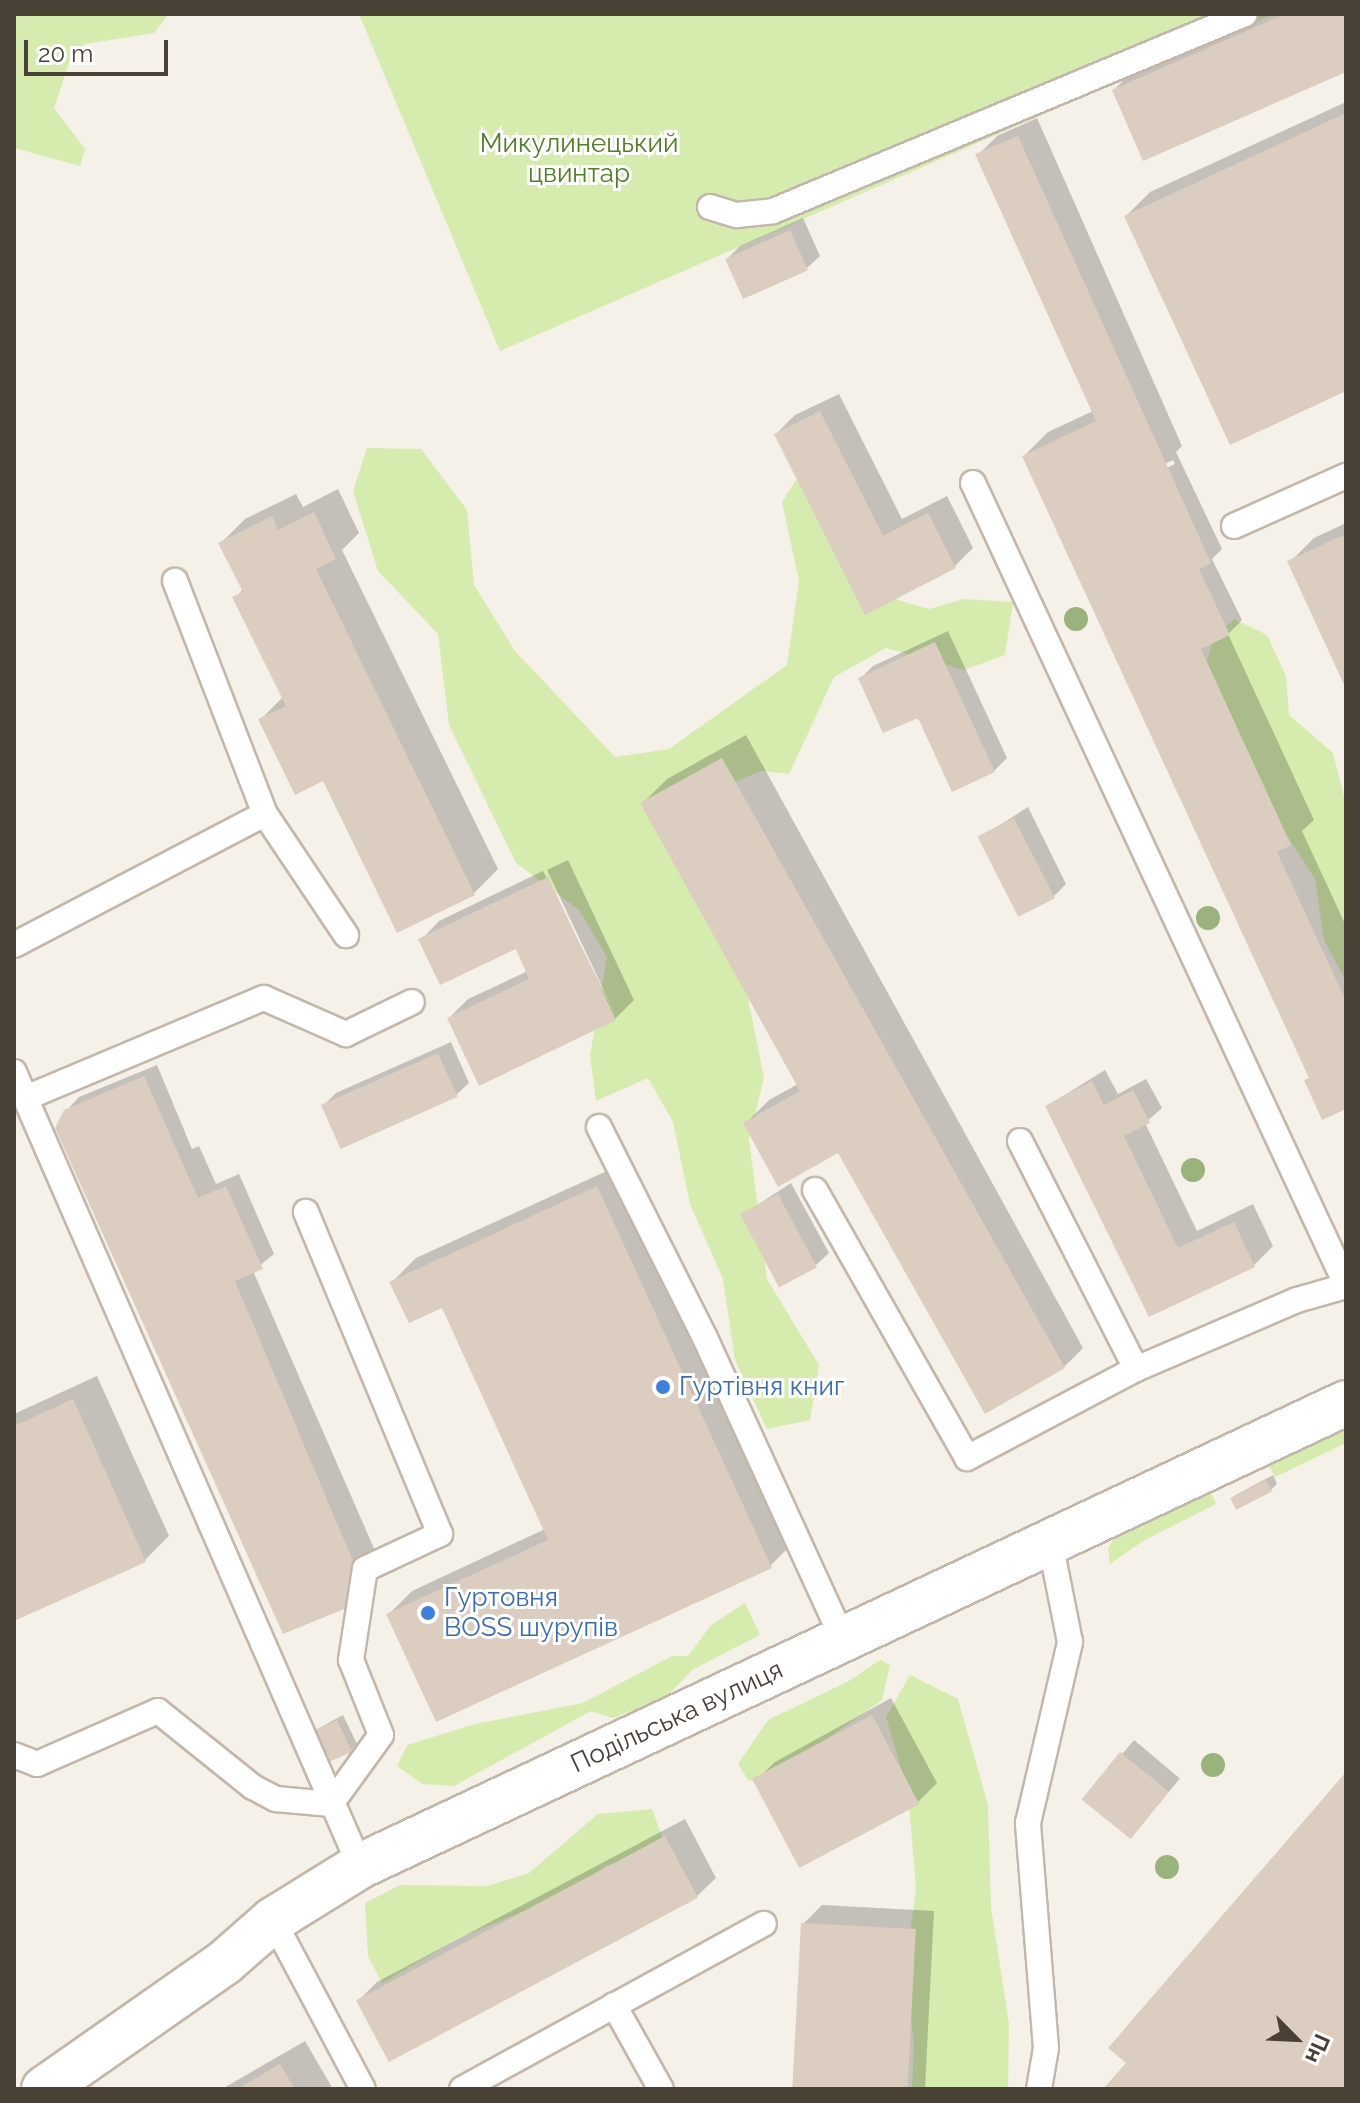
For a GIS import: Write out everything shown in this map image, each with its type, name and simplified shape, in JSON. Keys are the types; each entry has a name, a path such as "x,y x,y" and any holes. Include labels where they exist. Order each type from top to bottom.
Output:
{"street":[{"name":"Подільська вулиця","path":"44,2089 224,1963 273,1920 360,1866 1346,1403"}],"lane":[{"path":"710,207 737,215 773,211 1245,14"},
{"path":"1234,526 1346,476"},
{"path":"815,1190 967,1458 1136,1369 1297,1300 1346,1285 973,483"},
{"path":"175,581 265,814 346,935"},
{"path":"14,945 265,814"},
{"path":"28,1097 264,998 346,1034 412,1002"},
{"path":"14,1072 28,1097 360,1866"},
{"path":"599,1127 705,1338 843,1639"},
{"path":"1020,1141 1136,1369"},
{"path":"306,1212 440,1534 365,1569 351,1660 381,1735 331,1804"},
{"path":"1039,2089 1046,2048 1028,1823 1070,1642 1050,1542"},
{"path":"14,1755 37,1764 158,1711 253,1787 276,1799 331,1804"},
{"path":"273,1920 363,2089"},
{"path":"462,2089 764,1924"},
{"path":"614,2005 661,2089"}],"green space":[{"path":"14,14 169,14 154,33 85,44 71,57 54,108 85,149 80,166 14,148"},
{"name":"Микулинецький цвинтар","path":"359,14 1274,14 500,351"},
{"path":"367,448 421,449 467,510 474,585 515,651 615,757 669,749 787,665 799,581 782,502 802,471 874,593 929,609 964,599 1013,602 1005,655 964,670 886,648 834,677 789,774 761,771 707,793 764,1078 749,1139 767,1279 819,1365 810,1420 767,1429 735,1360 723,1279 690,1204 673,1122 648,1078 596,1101 590,1056 607,957 579,910 516,863 449,725 438,634 378,571 353,491"},
{"path":"1234,619 1267,635 1286,676 1289,715 1333,753 1346,804 1346,981 1324,940 1315,879 1264,800 1201,682 1213,639"},
{"path":"1346,1420 1346,1443 1275,1477 1266,1460"},
{"path":"1209,1487 1216,1504 1143,1541 1110,1564 1108,1548 1116,1536"},
{"path":"745,1603 760,1635 692,1670 665,1699 613,1718 591,1711 454,1786 422,1784 397,1766 407,1745 475,1724 583,1703 672,1656 688,1656 711,1625"},
{"path":"880,1660 890,1665 882,1700 783,1770 749,1781 738,1764 768,1720 849,1681"},
{"path":"910,1675 958,1699 988,1805 991,1907 1009,2024 1008,2089 912,2089 914,2042 905,1973 916,1888 908,1792 886,1717"},
{"path":"652,1809 663,1839 640,1855 605,1866 566,1894 463,1936 382,1983 368,1956 365,1903 400,1885 488,1886 529,1873 598,1814"}],"building":[{"path":"1285,14 1346,14 1346,72 1143,161 1112,90"},
{"path":"1346,113 1346,391 1230,445 1124,216"},
{"path":"1018,136 1211,563 1199,569 1230,635 1201,649 1291,845 1277,852 1346,1001 1346,1109 1322,1120 1304,1080 1309,1078 1022,456 1096,421 975,154"},
{"path":"790,230 808,270 743,299 725,259"},
{"path":"820,411 883,536 928,513 956,568 865,615 774,434"},
{"path":"314,512 336,559 316,569 475,895 397,933 323,781 295,795 258,719 286,706 232,597 243,592 218,543 272,516 278,530"},
{"path":"1346,534 1346,689 1287,561"},
{"path":"935,642 995,772 952,792 918,718 883,733 858,678"},
{"path":"722,758 1065,1368 985,1414 838,1153 778,1187 743,1123 800,1091 640,803"},
{"path":"1014,818 1055,898 1018,917 977,837"},
{"path":"548,877 616,1020 479,1086 447,1018 529,979 516,949 440,985 418,939"},
{"path":"438,1053 458,1097 341,1149 321,1105"},
{"path":"144,1076 198,1198 226,1186 263,1269 235,1281 358,1573 349,1607 283,1634 55,1128 64,1110"},
{"path":"1092,1081 1104,1105 1133,1090 1150,1123 1124,1136 1178,1248 1234,1222 1255,1267 1149,1317 1045,1106"},
{"path":"597,1186 772,1568 436,1722 386,1614 548,1540 442,1308 409,1323 389,1282"},
{"path":"778,1194 817,1267 779,1287 740,1214"},
{"path":"73,1399 146,1562 14,1621 14,1426"},
{"path":"1266,1480 1272,1492 1236,1510 1230,1498"},
{"path":"872,1715 919,1804 799,1868 752,1779"},
{"path":"337,1720 352,1752 324,1764 313,1731"},
{"path":"1120,1752 1169,1792 1131,1839 1082,1799"},
{"path":"1346,1772 1346,2089 1103,2089 1126,2063 1108,2048"},
{"path":"665,1836 698,1898 389,2062 356,2000"},
{"path":"801,1923 916,1929 907,2089 792,2089"},
{"path":"280,2064 295,2089 237,2089"}],"place":[{"name":"Гуртівня книг","path":"663,1387"},
{"name":"Гуртовня BOSS шурупів","path":"428,1613"}]}
